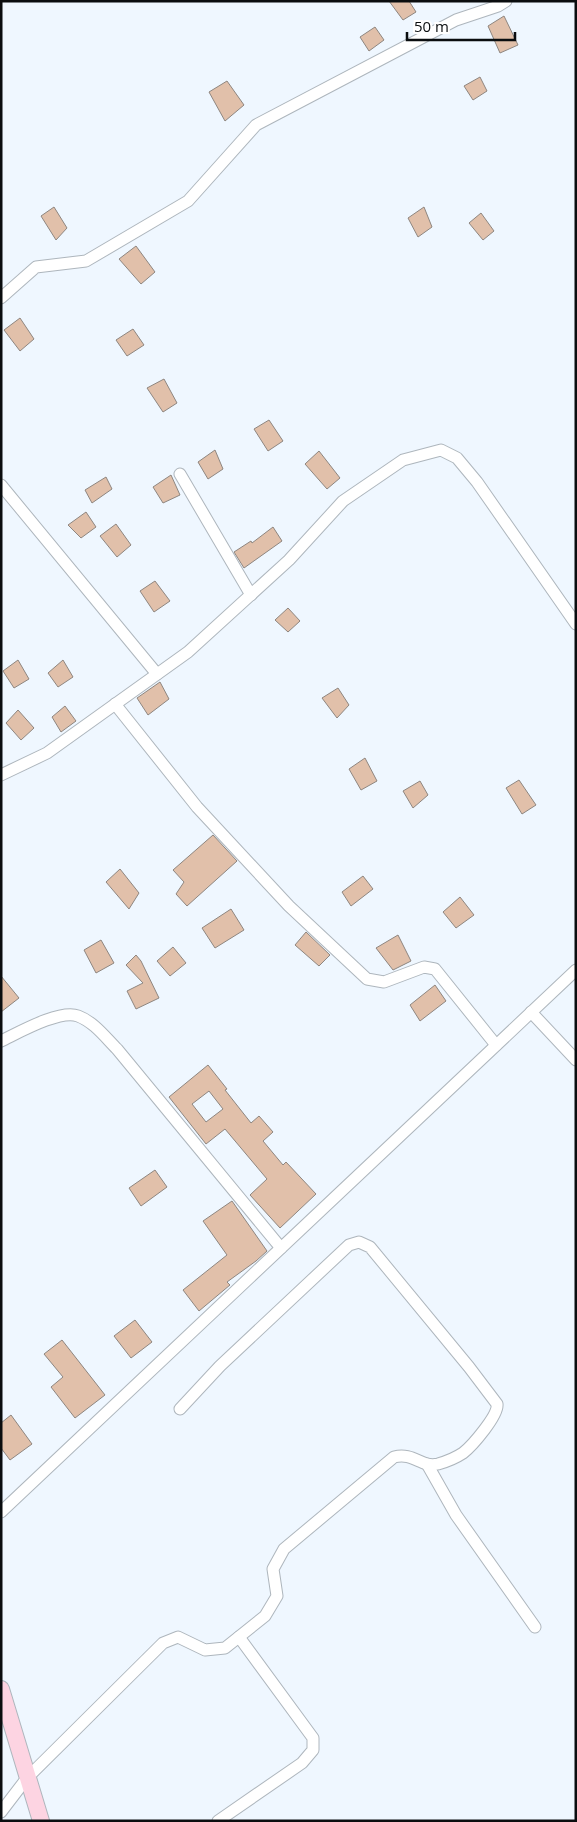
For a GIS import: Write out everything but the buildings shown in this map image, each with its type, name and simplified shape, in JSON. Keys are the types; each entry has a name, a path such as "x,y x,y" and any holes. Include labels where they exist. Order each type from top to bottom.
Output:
{"street":[{"path":"1,298 36,267 86,261 188,201 256,125 456,20 498,6 506,1"},
{"path":"1,775 47,753 188,652 289,560 343,501 403,460 441,450 457,458 477,482 576,624"},
{"path":"180,474 251,595"},
{"path":"1,485 157,674"},
{"path":"115,704 197,807 288,906 367,979 384,982 424,967 435,969 496,1045"},
{"path":"1,1512 576,970"},
{"path":"531,1012 576,1060"},
{"path":"1,1041 50,1018 76,1015 94,1025 117,1048 281,1248"},
{"path":"1,1812 27,1778 163,1643 178,1637 205,1650 225,1648 265,1616 277,1596 273,1569 284,1549 394,1457 404,1454 427,1464 437,1464 462,1454 493,1419 498,1409 497,1404 469,1367 370,1247 359,1242 349,1245 310,1280 220,1366 180,1409"},
{"path":"427,1464 456,1514 535,1627"},
{"path":"218,1821 302,1763 313,1750 312,1738 239,1637"},
{"path":"1,1689 41,1821"}]}
